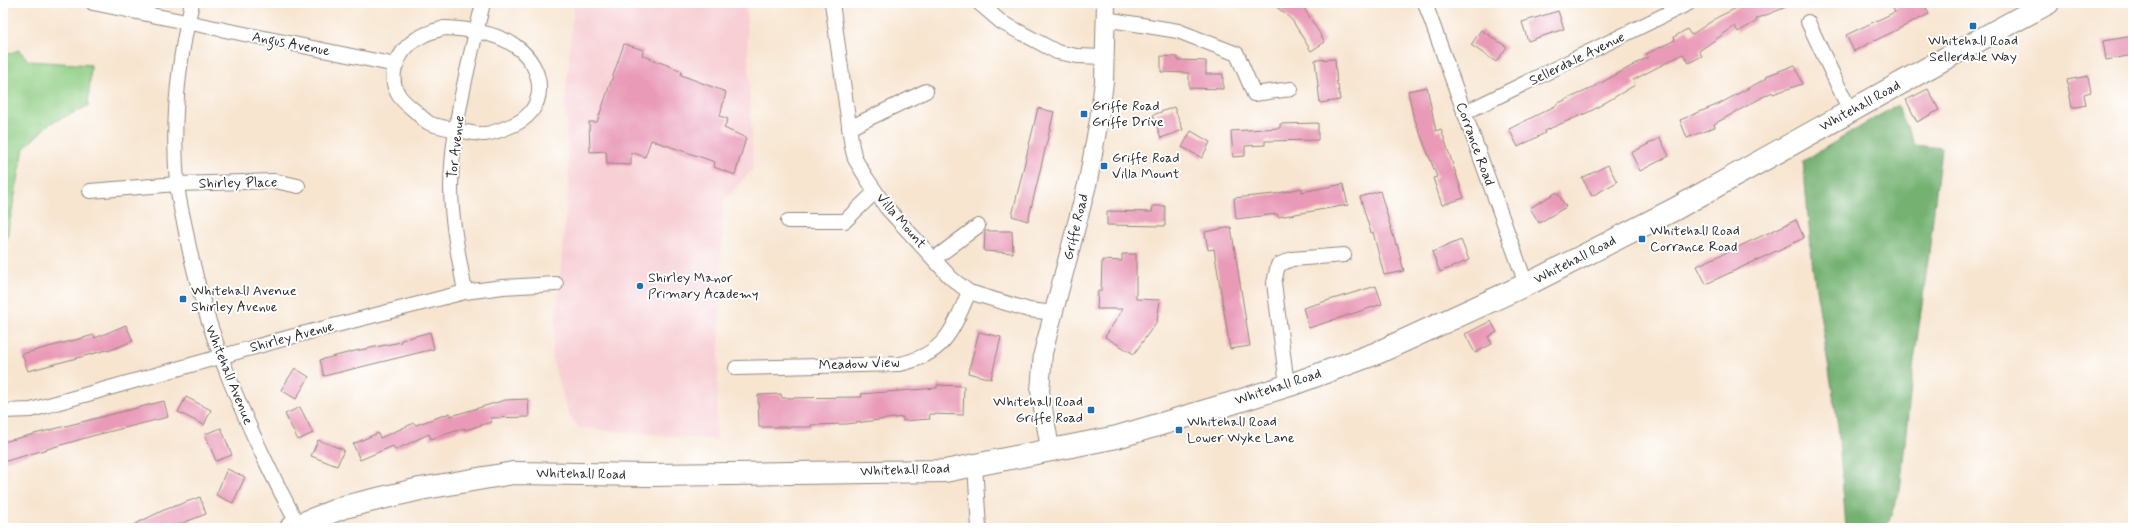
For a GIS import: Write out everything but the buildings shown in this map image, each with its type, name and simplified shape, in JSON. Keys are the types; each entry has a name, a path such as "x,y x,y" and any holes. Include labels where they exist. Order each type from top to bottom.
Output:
{"highway":[{"name":"Whitehall Road","path":"294,526 344,507 420,489 514,473 649,475 945,471 1050,448 1117,436 1287,385 1377,353 1526,284 1675,209 2048,3"}],"street":[{"name":"Angus Avenue","path":"93,3 188,21 213,29 396,65"},
{"name":"Whitehall Avenue","path":"192,3 182,53 176,104 177,184 191,262 207,321 221,357 294,526"},
{"name":"Tor Avenue","path":"465,292 454,236 451,187 453,151 483,3"},
{"name":"Villa Mount","path":"832,3 849,128 855,159 875,192 886,207 951,278 970,292 1029,310 1054,313"},
{"path":"979,3 1001,22 1057,52 1077,56 1104,57"},
{"name":"Corrance Road","path":"1425,3 1526,284"},
{"name":"Sellerdale Avenue","path":"1464,113 1689,3"},
{"path":"1105,11 1178,31 1237,54 1254,94 1291,89"},
{"name":"Griffe Road","path":"1050,448 1040,391 1043,353 1088,181 1102,102 1105,11"},
{"path":"1808,22 1850,111"},
{"path":"444,28 477,31 493,35 514,45 531,60 538,79 539,92 536,107 526,117 510,127 484,134 429,123 397,94 393,74 396,65 398,56 423,35 444,28"},
{"path":"849,128 926,91"},
{"name":"Shirley Place","path":"90,191 177,184 275,181 298,186"},
{"path":"788,221 845,221 875,192"},
{"path":"934,259 978,226"},
{"path":"1287,385 1274,283 1278,266 1292,259 1316,259 1344,255"},
{"name":"Shirley Avenue","path":"3,411 31,410 221,357 465,292 503,287 556,284"},
{"name":"Meadow View","path":"736,368 900,364 915,361 934,351 942,343 956,323 970,292"},
{"path":"975,465 979,528"}],"shaded area":[{"name":"Shirley Manor Primary Academy","path":"574,3 746,3 753,169 724,201 716,440 580,428 569,416 552,358 569,182 565,103"}],"green space":[{"path":"19,50 29,61 91,65 88,106 49,124 24,148 4,252 3,273 3,56"},
{"path":"1897,105 1915,145 1941,148 1929,253 1912,376 1900,490 1886,528 1846,528 1838,426 1813,270 1803,161"}],"place":[{"name":"Whitehall Road Sellerdale Way","path":"1973,26"},
{"name":"Griffe Road Griffe Drive","path":"1084,114"},
{"name":"Griffe Road Villa Mount","path":"1104,166"},
{"name":"Whitehall Road Corrance Road","path":"1642,239"},
{"name":"Shirley Manor Primary Academy","path":"640,286"},
{"name":"Whitehall Avenue Shirley Avenue","path":"183,299"},
{"name":"Whitehall Road Griffe Road","path":"1091,410"},
{"name":"Whitehall Road Lower Wyke Lane","path":"1179,430"}]}
